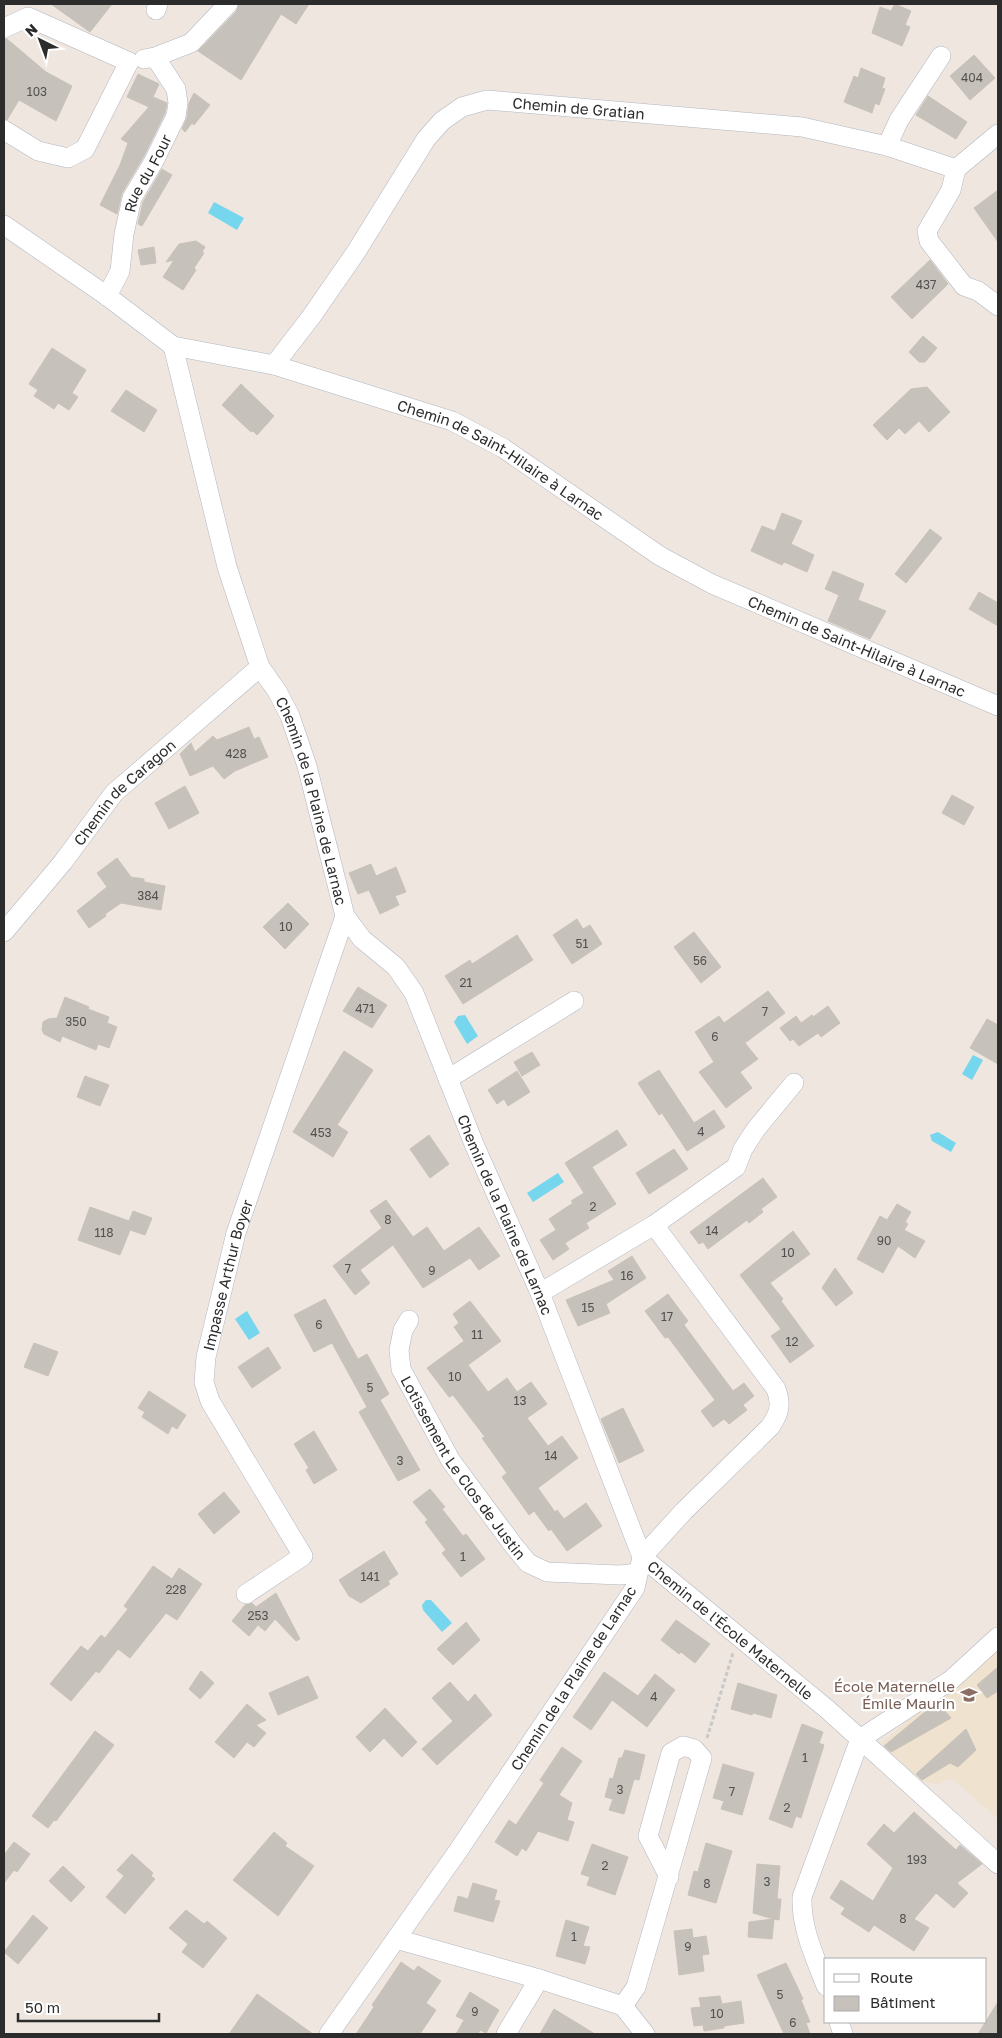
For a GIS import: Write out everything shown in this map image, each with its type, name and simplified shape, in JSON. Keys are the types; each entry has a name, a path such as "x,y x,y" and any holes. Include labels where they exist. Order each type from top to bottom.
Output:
{"street":[{"path":"4,28 28,17 129,62 155,57 191,42 228,4"},
{"path":"886,146 899,120 940,56"},
{"name":"Rue du Four","path":"107,296 120,271 124,234 132,198 176,116 178,103 176,89 155,57"},
{"path":"4,130 38,151 68,158 85,149 129,62"},
{"name":"Chemin de Gratian","path":"274,365 311,317 356,252 426,139 442,121 462,107 487,100 802,127 886,146 956,169"},
{"path":"998,134 956,169 950,190 927,231 929,241 964,286 978,291 998,306"},
{"name":"Chemin de Saint-Hilaire à Larnac","path":"4,224 107,296 173,346 274,365 434,415 469,430 511,453 632,537 684,570 730,592 998,706"},
{"name":"Chemin de la Plaine de Larnac","path":"173,346 227,566 260,667 277,691 290,716 308,766 346,916 362,939 396,967 414,993 474,1144 540,1293 640,1565 635,1588 458,1851 329,2034"},
{"name":"Chemin de Caragon","path":"4,932 63,862 114,793 260,667"},
{"name":"Impasse Arthur Boyer","path":"246,1594 303,1556 210,1402 204,1382 206,1357 236,1233 346,916"},
{"path":"448,1078 574,1001"},
{"path":"540,1293 654,1225 736,1167 743,1149 756,1129 794,1083"},
{"path":"640,1565 684,1511 770,1427 778,1415 780,1402 776,1390 654,1225"},
{"name":"Lotissement Le Clos de Justin","path":"409,1320 403,1330 398,1350 401,1369 451,1462 528,1563 547,1572 620,1575 640,1565"},
{"name":"Chemin de l'École Maternelle","path":"640,1565 738,1636 860,1739 998,1864"},
{"path":"824,1980 803,1922 802,1898 860,1739 951,1680 998,1637"},
{"path":"623,2006 636,1987 669,1877 702,1758 694,1749 683,1746 671,1753 648,1836 669,1877"},
{"path":"396,1939 623,2006 645,2034"},
{"path":"506,2034 539,1980"}],"path":[{"path":"702,1758 738,1636"}],"shaded area":[{"name":"École Maternelle Émile Maurin","path":"998,1646 998,1819 953,1779 944,1781 939,1785 921,1780 881,1743"}],"water":[{"path":"214,202 244,218 237,230 208,213"},
{"path":"465,1015 478,1036 467,1044 454,1022 458,1016"},
{"path":"973,1055 983,1060 972,1080 962,1074"},
{"path":"938,1132 956,1143 951,1152 932,1141 930,1135"},
{"path":"558,1173 564,1182 533,1202 527,1193"},
{"path":"247,1311 260,1333 249,1340 235,1319"},
{"path":"426,1600 431,1600 452,1623 442,1632 423,1610 422,1605"}],"building":[{"path":"51,4 112,4 90,32"},
{"path":"239,4 309,4 296,24 281,14 241,80 198,51 236,12"},
{"path":"895,4 911,11 905,25 910,27 902,46 872,33 880,7 891,11"},
{"path":"4,39 7,39 46,72 72,86 56,121 19,100 7,120 4,119"},
{"path":"974,55 995,78 970,100 950,76"},
{"path":"861,68 885,78 882,88 885,89 879,105 875,103 872,113 844,102 854,76 858,78"},
{"path":"138,74 159,84 153,97 167,103 165,113 144,156 122,193 117,214 100,205 120,165 128,143 121,139 149,107 127,97"},
{"path":"194,93 210,105 194,125 192,123 185,132 182,129 187,118 189,103"},
{"path":"928,96 967,122 956,139 916,115"},
{"path":"162,169 172,175 142,226 138,224 143,202"},
{"path":"998,190 998,242 974,208"},
{"path":"196,241 205,247 202,252 204,253 183,290 163,277 174,260 166,262 179,244"},
{"path":"154,247 156,263 141,265 138,250"},
{"path":"930,260 948,284 912,319 891,297"},
{"path":"923,336 937,348 925,362 919,362 909,352"},
{"path":"52,348 86,370 72,393 78,397 69,410 58,403 54,409 34,396 38,390 29,384"},
{"path":"241,384 274,416 257,435 253,431 251,432 222,405"},
{"path":"927,387 950,412 929,432 919,421 905,434 899,428 887,440 873,425 911,389"},
{"path":"126,390 157,410 144,432 111,411"},
{"path":"782,513 802,521 791,544 814,555 807,572 784,562 782,565 751,551 762,526 775,531"},
{"path":"930,529 942,538 906,583 895,574"},
{"path":"833,571 864,584 858,600 886,611 870,639 828,621 839,595 825,589"},
{"path":"979,592 998,603 998,626 969,609"},
{"path":"249,727 254,739 259,737 268,757 235,771 224,779 213,766 190,776 180,754 191,743 195,752 213,736 217,740"},
{"path":"185,786 199,813 169,829 155,803"},
{"path":"952,795 974,807 964,825 942,813"},
{"path":"117,858 131,877 144,879 144,882 165,886 161,910 121,903 89,928 77,911 107,887 97,873"},
{"path":"371,864 376,876 396,867 406,892 395,896 399,905 380,914 369,890 358,894 349,873"},
{"path":"288,903 309,924 285,949 263,927"},
{"path":"577,919 583,929 590,925 602,944 572,964 553,935"},
{"path":"694,932 721,967 701,983 674,947"},
{"path":"517,935 533,960 463,1004 445,976 470,960 472,964"},
{"path":"358,987 387,1005 372,1028 343,1011"},
{"path":"768,991 785,1013 745,1043 758,1059 740,1072 752,1088 726,1108 699,1072 714,1062 695,1032 719,1016 724,1023"},
{"path":"65,997 109,1017 107,1023 117,1027 109,1048 98,1044 96,1050 62,1036 60,1042 44,1034 42,1030 43,1022 48,1019 57,1018"},
{"path":"828,1006 840,1023 821,1037 818,1033 799,1046 793,1039 790,1041 780,1028 796,1016 801,1023"},
{"path":"987,1019 998,1025 998,1064 970,1048"},
{"path":"344,1051 373,1070 337,1125 348,1132 333,1157 293,1132"},
{"path":"532,1052 540,1065 522,1076 514,1062"},
{"path":"659,1070 694,1123 714,1110 725,1127 687,1151 662,1113 659,1115 638,1083"},
{"path":"517,1071 530,1092 508,1106 504,1099 497,1104 488,1090"},
{"path":"85,1076 109,1085 100,1106 77,1097"},
{"path":"617,1130 627,1145 592,1167 616,1204 586,1223 589,1228 565,1243 569,1249 553,1260 540,1240 556,1230 549,1219 584,1193 565,1163"},
{"path":"429,1135 449,1164 430,1178 410,1149"},
{"path":"674,1149 688,1169 649,1194 636,1173"},
{"path":"763,1178 777,1197 761,1209 763,1212 749,1223 747,1220 708,1249 703,1242 699,1244 690,1232"},
{"path":"386,1200 413,1237 427,1227 444,1251 479,1227 500,1256 479,1270 470,1258 423,1288 393,1245 360,1270 370,1283 355,1295 333,1266 382,1228 370,1211"},
{"path":"897,1204 911,1212 905,1222 908,1224 904,1230 925,1241 915,1258 898,1246 883,1273 857,1259 880,1216 887,1220"},
{"path":"90,1207 129,1221 133,1211 152,1218 145,1235 130,1230 120,1255 78,1240"},
{"path":"793,1231 810,1254 770,1283 814,1346 790,1363 771,1336 781,1329 740,1275"},
{"path":"632,1256 646,1278 606,1304 610,1313 578,1326 566,1300 614,1280 608,1271"},
{"path":"835,1268 853,1293 836,1306 822,1288"},
{"path":"668,1294 688,1321 684,1325 733,1391 744,1383 754,1396 743,1405 747,1410 729,1424 724,1419 713,1427 701,1411 715,1400 668,1337 665,1338 645,1311"},
{"path":"325,1299 358,1359 367,1354 389,1394 380,1400 420,1470 398,1481 359,1412 367,1407 332,1343 314,1352 294,1315"},
{"path":"470,1301 501,1341 468,1365 488,1392 507,1378 517,1392 531,1382 547,1404 527,1418 548,1446 562,1436 578,1458 538,1488 555,1512 557,1510 564,1519 586,1503 602,1526 567,1551 551,1529 549,1531 534,1511 529,1515 502,1477 507,1473 482,1438 485,1437 453,1395 449,1397 427,1368 464,1341 454,1327 459,1323 453,1314"},
{"path":"34,1343 58,1352 48,1376 24,1367"},
{"path":"268,1347 281,1368 252,1388 238,1367"},
{"path":"149,1391 186,1415 177,1429 172,1426 168,1434 142,1417 145,1412 138,1408"},
{"path":"623,1408 644,1451 619,1463 601,1419"},
{"path":"314,1431 337,1470 314,1484 306,1470 309,1468 294,1444"},
{"path":"430,1489 445,1507 442,1509 463,1536 466,1534 485,1559 461,1577 442,1553 446,1550 425,1522 428,1520 413,1502"},
{"path":"224,1492 240,1512 214,1534 198,1514"},
{"path":"384,1551 398,1574 388,1581 390,1584 361,1603 349,1596 339,1580"},
{"path":"153,1566 172,1579 179,1568 202,1584 177,1620 166,1613 130,1658 118,1649 99,1673 96,1671 71,1701 50,1684 81,1646 88,1651 101,1635 105,1638 128,1609 124,1606"},
{"path":"276,1593 300,1639 296,1641 275,1619 265,1631 258,1625 249,1636 232,1621 245,1605 252,1603 256,1607"},
{"path":"676,1620 710,1644 695,1663 681,1652 679,1654 661,1640"},
{"path":"466,1622 480,1640 453,1665 437,1649"},
{"path":"998,1667 998,1691 987,1698 977,1685"},
{"path":"201,1671 214,1683 200,1699 189,1689"},
{"path":"604,1672 638,1696 655,1674 675,1690 647,1727 612,1700 591,1730 573,1717"},
{"path":"308,1676 318,1698 278,1715 269,1693"},
{"path":"450,1682 468,1702 475,1694 492,1715 437,1765 422,1749 453,1721 432,1698"},
{"path":"738,1683 777,1695 771,1718 731,1709"},
{"path":"937,1702 951,1718 891,1752 884,1746"},
{"path":"247,1704 266,1720 256,1725 266,1733 254,1747 247,1742 234,1758 215,1742"},
{"path":"385,1708 417,1742 402,1757 384,1738 370,1752 356,1737"},
{"path":"802,1724 823,1732 819,1743 824,1745 801,1818 796,1816 792,1828 769,1819"},
{"path":"966,1729 976,1750 958,1767 950,1763 922,1780 916,1774"},
{"path":"95,1731 114,1745 56,1821 54,1820 48,1828 32,1816"},
{"path":"562,1747 582,1761 559,1795 572,1803 567,1820 574,1822 568,1841 538,1831 526,1851 522,1848 517,1856 495,1842 509,1820 516,1825 544,1783 540,1780"},
{"path":"625,1750 645,1755 639,1780 634,1779 624,1814 609,1810 613,1799 605,1797 610,1778 613,1779 619,1758 622,1758"},
{"path":"723,1764 754,1773 742,1815 721,1809 724,1801 713,1798"},
{"path":"914,1812 956,1850 960,1845 982,1864 957,1883 968,1893 954,1908 936,1893 914,1919 929,1928 914,1951 874,1925 869,1932 841,1914 845,1908 830,1898 841,1880 873,1901 893,1868 867,1844 884,1824 894,1833"},
{"path":"274,1832 287,1843 285,1846 314,1866 278,1916 233,1880"},
{"path":"14,1842 30,1854 17,1872 14,1870 4,1883 4,1855"},
{"path":"706,1843 732,1851 716,1903 688,1895 694,1871 698,1872"},
{"path":"592,1844 628,1857 615,1895 587,1885 590,1877 581,1874"},
{"path":"132,1854 153,1873 151,1876 155,1879 125,1914 106,1897 124,1876 117,1870"},
{"path":"757,1864 780,1866 777,1899 781,1899 779,1920 774,1919 772,1939 748,1937 749,1922 773,1919 753,1913"},
{"path":"63,1866 85,1887 71,1902 49,1881"},
{"path":"473,1883 497,1890 494,1900 500,1901 493,1922 454,1911 458,1896 468,1899"},
{"path":"186,1910 204,1924 207,1921 227,1938 203,1968 182,1952 188,1944 169,1928"},
{"path":"33,1915 48,1928 18,1964 4,1952"},
{"path":"566,1920 589,1927 583,1946 590,1947 585,1964 556,1956"},
{"path":"692,1929 693,1938 706,1936 709,1954 702,1955 704,1971 679,1975 674,1931"},
{"path":"401,1962 414,1971 418,1966 441,1981 426,2003 436,2010 420,2034 356,2034 374,2007 372,2005"},
{"path":"786,1963 803,1999 801,2000 810,2022 806,2023 810,2034 784,2034 757,1975"},
{"path":"470,1992 499,2010 486,2033 480,2030 478,2034 456,2034 464,2020 456,2016"},
{"path":"257,1994 313,2034 229,2034"},
{"path":"720,1996 722,2004 741,2001 744,2023 704,2031 703,2025 694,2026 691,2008 701,2007 699,1998"},
{"path":"998,2002 998,2034 978,2034 985,2023 987,2023 987,2020"},
{"path":"554,2009 595,2034 540,2034"}],"place":[{"name":"École Maternelle Émile Maurin","path":"969,1695"}]}
